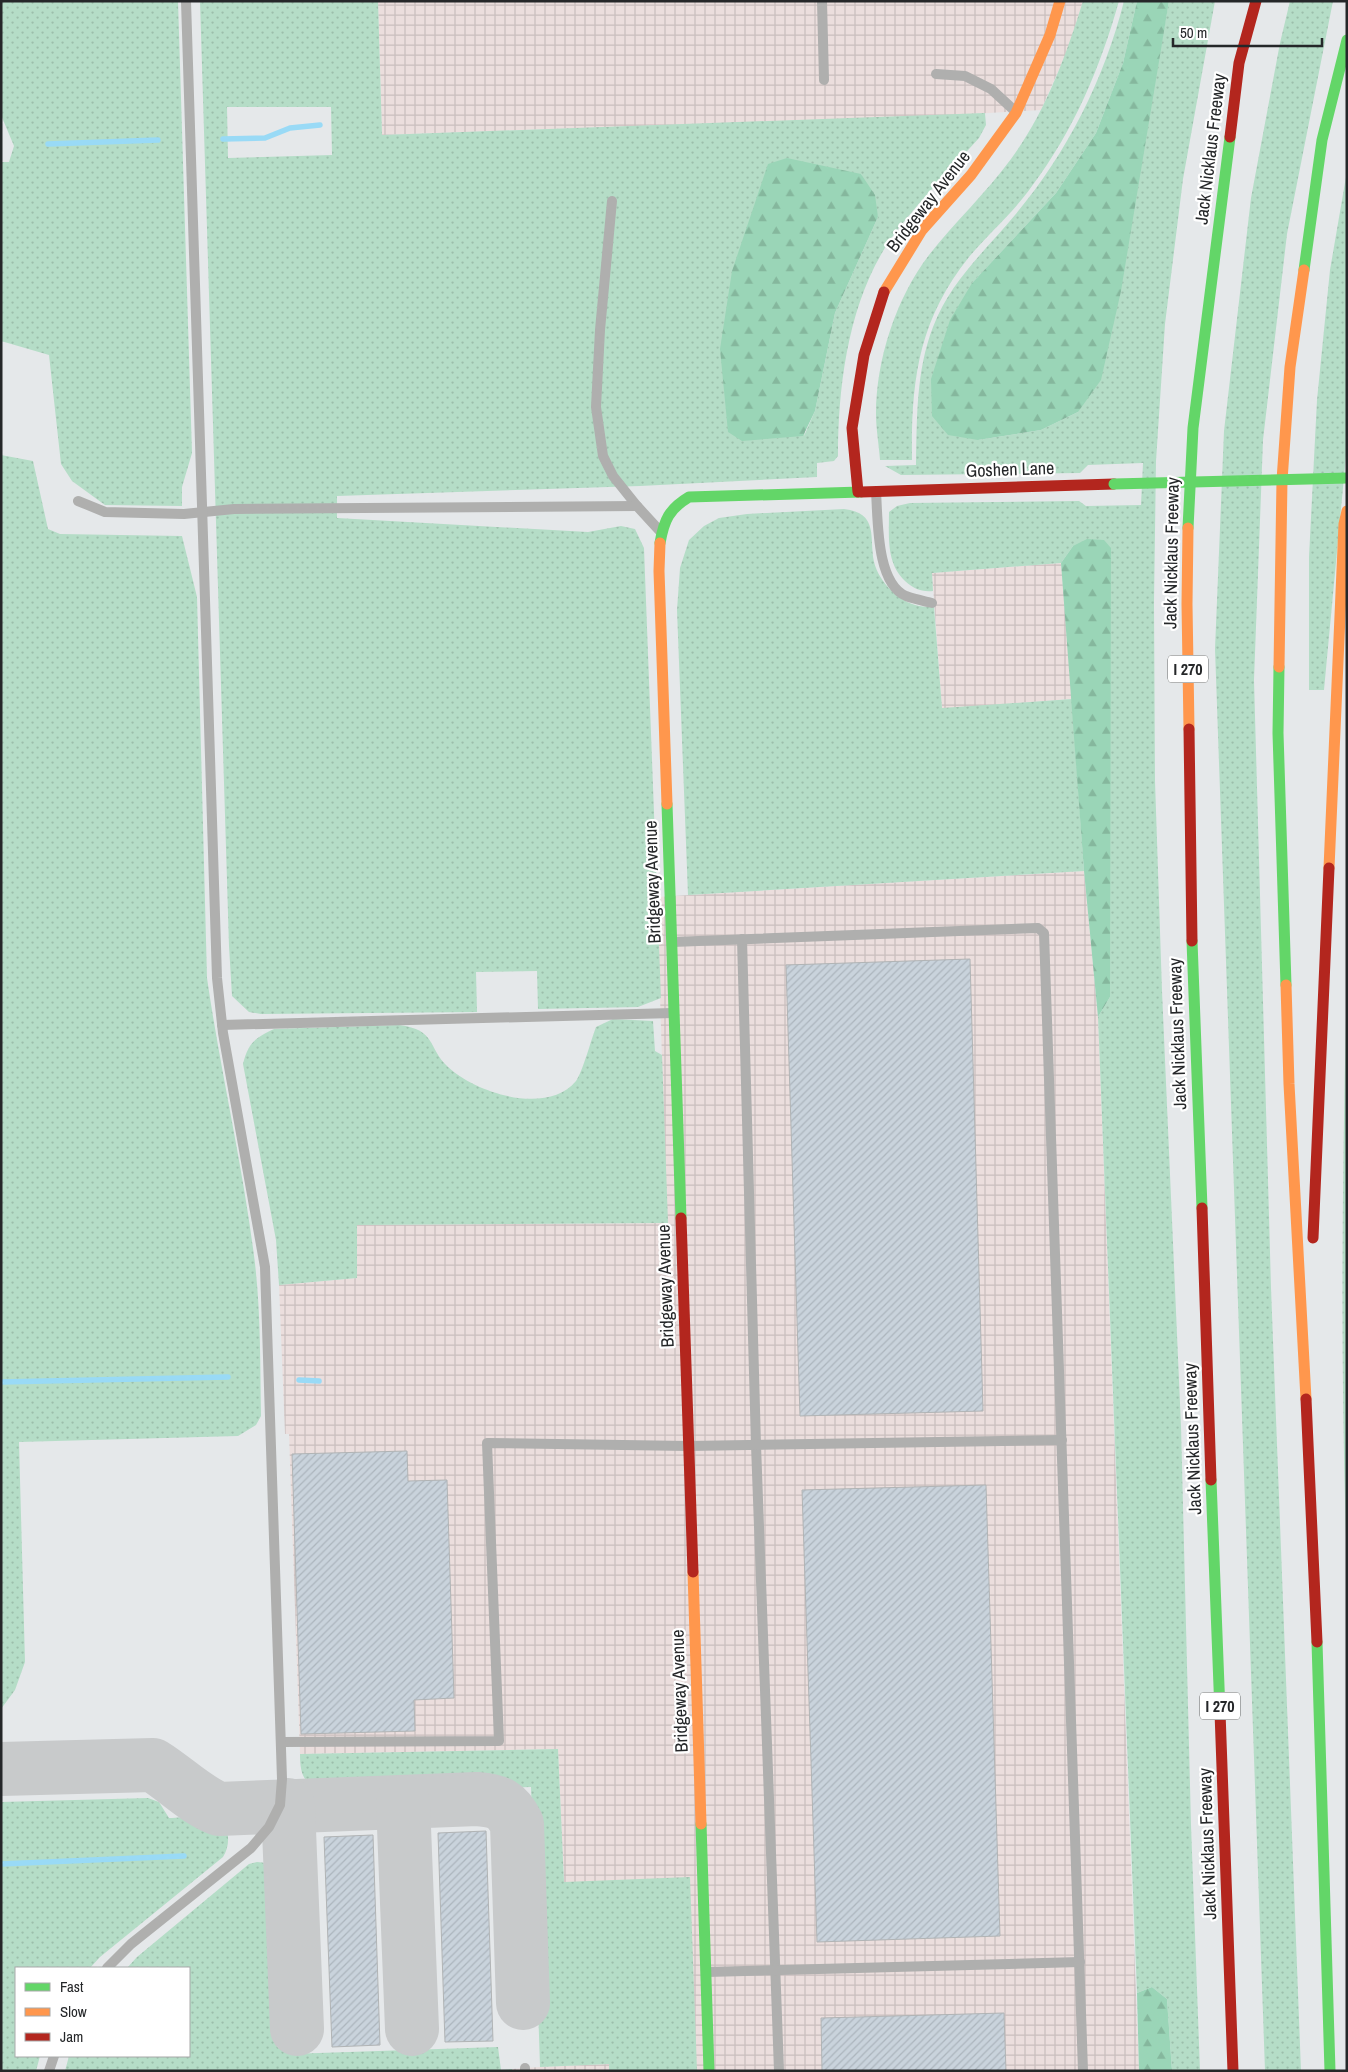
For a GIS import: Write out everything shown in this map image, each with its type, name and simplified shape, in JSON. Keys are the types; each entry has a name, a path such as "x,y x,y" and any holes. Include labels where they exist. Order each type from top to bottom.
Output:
{"main road":[{"name":"Bridgeway Avenue","path":"858,492 852,428 864,355 884,290 922,230 971,175 1016,113 1050,35 1060,1"},
{"name":"Jack Nicklaus Freeway","path":"1233,2071 1192,944 1187,604 1189,482 1193,428 1239,63 1256,1"},
{"path":"1330,2071 1313,1524 1289,1084 1278,734 1282,480 1290,367 1322,140 1347,40"},
{"name":"Goshen Lane","path":"676,505 689,497 706,496 1347,478"},
{"name":"Bridgeway Avenue","path":"676,505 661,532 661,602 709,2071"},
{"path":"1304,1359 1311,1259 1344,534 1347,512"}],"lane":[{"path":"108,1967 131,1944 251,1848 269,1827 280,1805 282,1779 265,1267 222,1025 217,978 186,1"},
{"path":"822,1 824,80"},
{"path":"936,74 965,76 991,89 1016,113"},
{"path":"612,201 600,330 596,407 603,456 613,476 636,506 661,532"},
{"path":"876,491 881,553 887,578 904,596 932,603"},
{"path":"78,502 105,512 184,514 234,510 636,506"},
{"path":"672,942 1038,928 1044,933 1084,2071"},
{"path":"742,940 756,1445 779,2071"},
{"path":"222,1025 674,1013"},
{"path":"281,1742 499,1741 487,1443 688,1446 1062,1440"},
{"path":"705,1972 1080,1962"},
{"path":"49,2071 54,2057"}],"shaded area":[{"path":"378,1 1083,1 1068,49 1041,110 955,115 382,135"},
{"path":"1061,563 1072,699 942,709 932,573"},
{"path":"1084,871 1098,1017 1139,2071 697,2071 564,1882 558,1749 300,1754 289,1434 285,1434 279,1285 357,1278 357,1225 667,1223 657,897"},
{"path":"609,2064 609,2071 512,2071 512,2069"}],"green space":[{"path":"1,1 178,1 192,453 182,487 182,506 105,505 72,481 61,464 49,355 1,341 1,162 9,162 14,146 1,115"},
{"path":"200,1 378,1 382,135 985,113 986,125 979,138 927,194 898,229 882,253 868,280 850,337 844,367 838,456 834,461 817,463 817,477 640,486 337,496 337,518 588,532 621,526 635,529 644,548 661,998 638,1007 538,1009 537,971 476,972 477,1012 261,1014 249,1012 232,996","holes":["227,107 331,107 332,155 228,158","861,174 878,217 835,313 815,411 804,436"]},
{"path":"1083,1 1119,1 1112,26 1084,98 1061,143 1047,165 1025,196 969,257 938,305 928,329 916,378 913,404 912,460 880,460 876,420 877,393 884,351 898,310 917,272 929,255 1011,159 1034,123 1053,83"},
{"path":"1124,1 1137,1 1123,63 1096,133 1056,193 972,283 978,440 1041,430 1078,412 1157,67 1169,1 1215,1 1183,179 1165,324 1156,461 1154,603 1155,781 1181,1426 1191,1825 1200,2071 1172,2071 1167,1999 1152,1987 1137,1993 1098,1017 1110,997 1073,546 1061,563 932,573 933,591 929,591 915,588 899,574 894,566 889,540 889,512 897,506 910,503 1079,501 1086,506 1141,505 1143,463 1088,465 1080,473 901,475 885,466 916,465 920,378 927,344 940,311 969,268 1034,191 1067,141 1082,114 1106,59"},
{"path":"1137,1 1169,1 1121,291 1101,380 1078,412 1041,430 978,440 948,435 932,416 931,379 950,320 972,283 1056,193 1096,133 1123,63"},
{"path":"1290,1 1333,1 1287,234 1263,440 1254,680 1271,1288 1301,2071 1265,2071 1215,649 1224,431 1251,198 1280,43"},
{"path":"787,158 861,174 875,195 878,217 835,313 815,411 803,436 742,441 728,432 720,349 732,271 768,164"},
{"path":"1347,171 1347,445 1324,690 1309,690 1309,557 1317,400 1330,270"},
{"path":"1,455 33,461 48,529 60,534 182,536 197,597 207,978 243,1180 256,1269 260,1332 261,1416 256,1425 238,1436 19,1442 25,1662 15,1690 1,1709"},
{"path":"844,509 863,515 868,521 872,535 874,562 885,584 897,596 912,604 934,607 942,708 1072,699 1084,871 688,895 677,610 680,568 689,540 704,526 719,518 747,514"},
{"path":"1087,539 1104,540 1111,548 1110,997 1098,1017 1084,871 1061,563 1073,546"},
{"path":"1347,976 1347,1568 1342,1272"},
{"path":"613,1019 653,1021 655,1051 662,1055 668,1223 357,1225 357,1278 279,1285 276,1240 243,1064 247,1051 257,1038 274,1029 399,1025 411,1027 426,1035 441,1060 460,1077 493,1092 530,1099 548,1097 563,1092 576,1081 596,1027"},
{"path":"558,1749 564,1882 690,1877 697,2071 609,2071 609,2064 540,2067 531,1787 322,1794 304,1778 300,1762 300,1754"},
{"path":"148,1798 159,1802 169,1818 203,1816 213,1818 223,1825 228,1835 226,1852 223,1857 100,1957 91,1967 15,1967 15,2057 40,2057 36,2071 1,2071 1,1802"},
{"path":"257,1862 272,1867 282,1881 289,2054 498,2047 501,2070 512,2069 512,2071 65,2071 69,2057 190,2057 190,1967 128,1967 137,1957 249,1864"},
{"path":"1152,1987 1167,1999 1172,2071 1139,2071 1137,1993"}],"building":[{"path":"970,959 983,1411 800,1416 786,965"},
{"path":"407,1451 408,1481 447,1480 454,1698 414,1700 415,1731 301,1734 292,1454"},
{"path":"986,1485 1000,1936 817,1942 802,1490"},
{"path":"486,1831 493,2041 445,2042 438,1833"},
{"path":"373,1835 380,2045 332,2047 324,1837"},
{"path":"1004,2013 1006,2071 822,2071 821,2018"}],"waterway":[{"path":"223,139 265,138 290,128 320,125"},
{"path":"48,144 158,140"},
{"path":"1,1382 228,1377"},
{"path":"299,1380 319,1381"},
{"path":"1,1864 184,1856"}],"taxiway":[{"path":"1,1769 153,1765 201,1800 219,1809 477,1799 502,1805 510,1812 517,1824 523,2003"},
{"path":"403,1802 412,2029"},
{"path":"288,1805 297,2029"}],"traffic: fast":[{"path":"1304,270 1322,140 1347,40"},
{"path":"1188,528 1193,428 1230,137"},
{"path":"1114,484 1347,478"},
{"path":"660,543 663,528 672,511 689,497 861,492"},
{"path":"1279,667 1278,733 1286,985"},
{"path":"667,804 681,1218"},
{"path":"1192,941 1202,1208"},
{"path":"1211,1480 1220,1712"},
{"path":"1317,1642 1330,2071"},
{"path":"701,1824 709,2071"}],"traffic: slow":[{"path":"884,292 922,230 971,175 1016,113 1050,35 1060,1"},
{"path":"1279,667 1282,480 1290,367 1304,270"},
{"path":"1329,868 1344,524 1347,511"},
{"path":"1188,528 1189,729"},
{"path":"660,543 659,571 667,804"},
{"path":"1286,985 1289,1084 1306,1399"},
{"path":"693,1572 701,1824"}],"traffic: jam":[{"path":"1230,137 1239,63 1256,1"},
{"path":"858,492 852,428 864,355 884,292"},
{"path":"861,492 1114,484"},
{"path":"1189,729 1192,941"},
{"path":"1313,1238 1329,868"},
{"path":"1202,1208 1211,1480"},
{"path":"681,1218 693,1572"},
{"path":"1306,1399 1317,1642"},
{"path":"1220,1712 1233,2071"}]}
